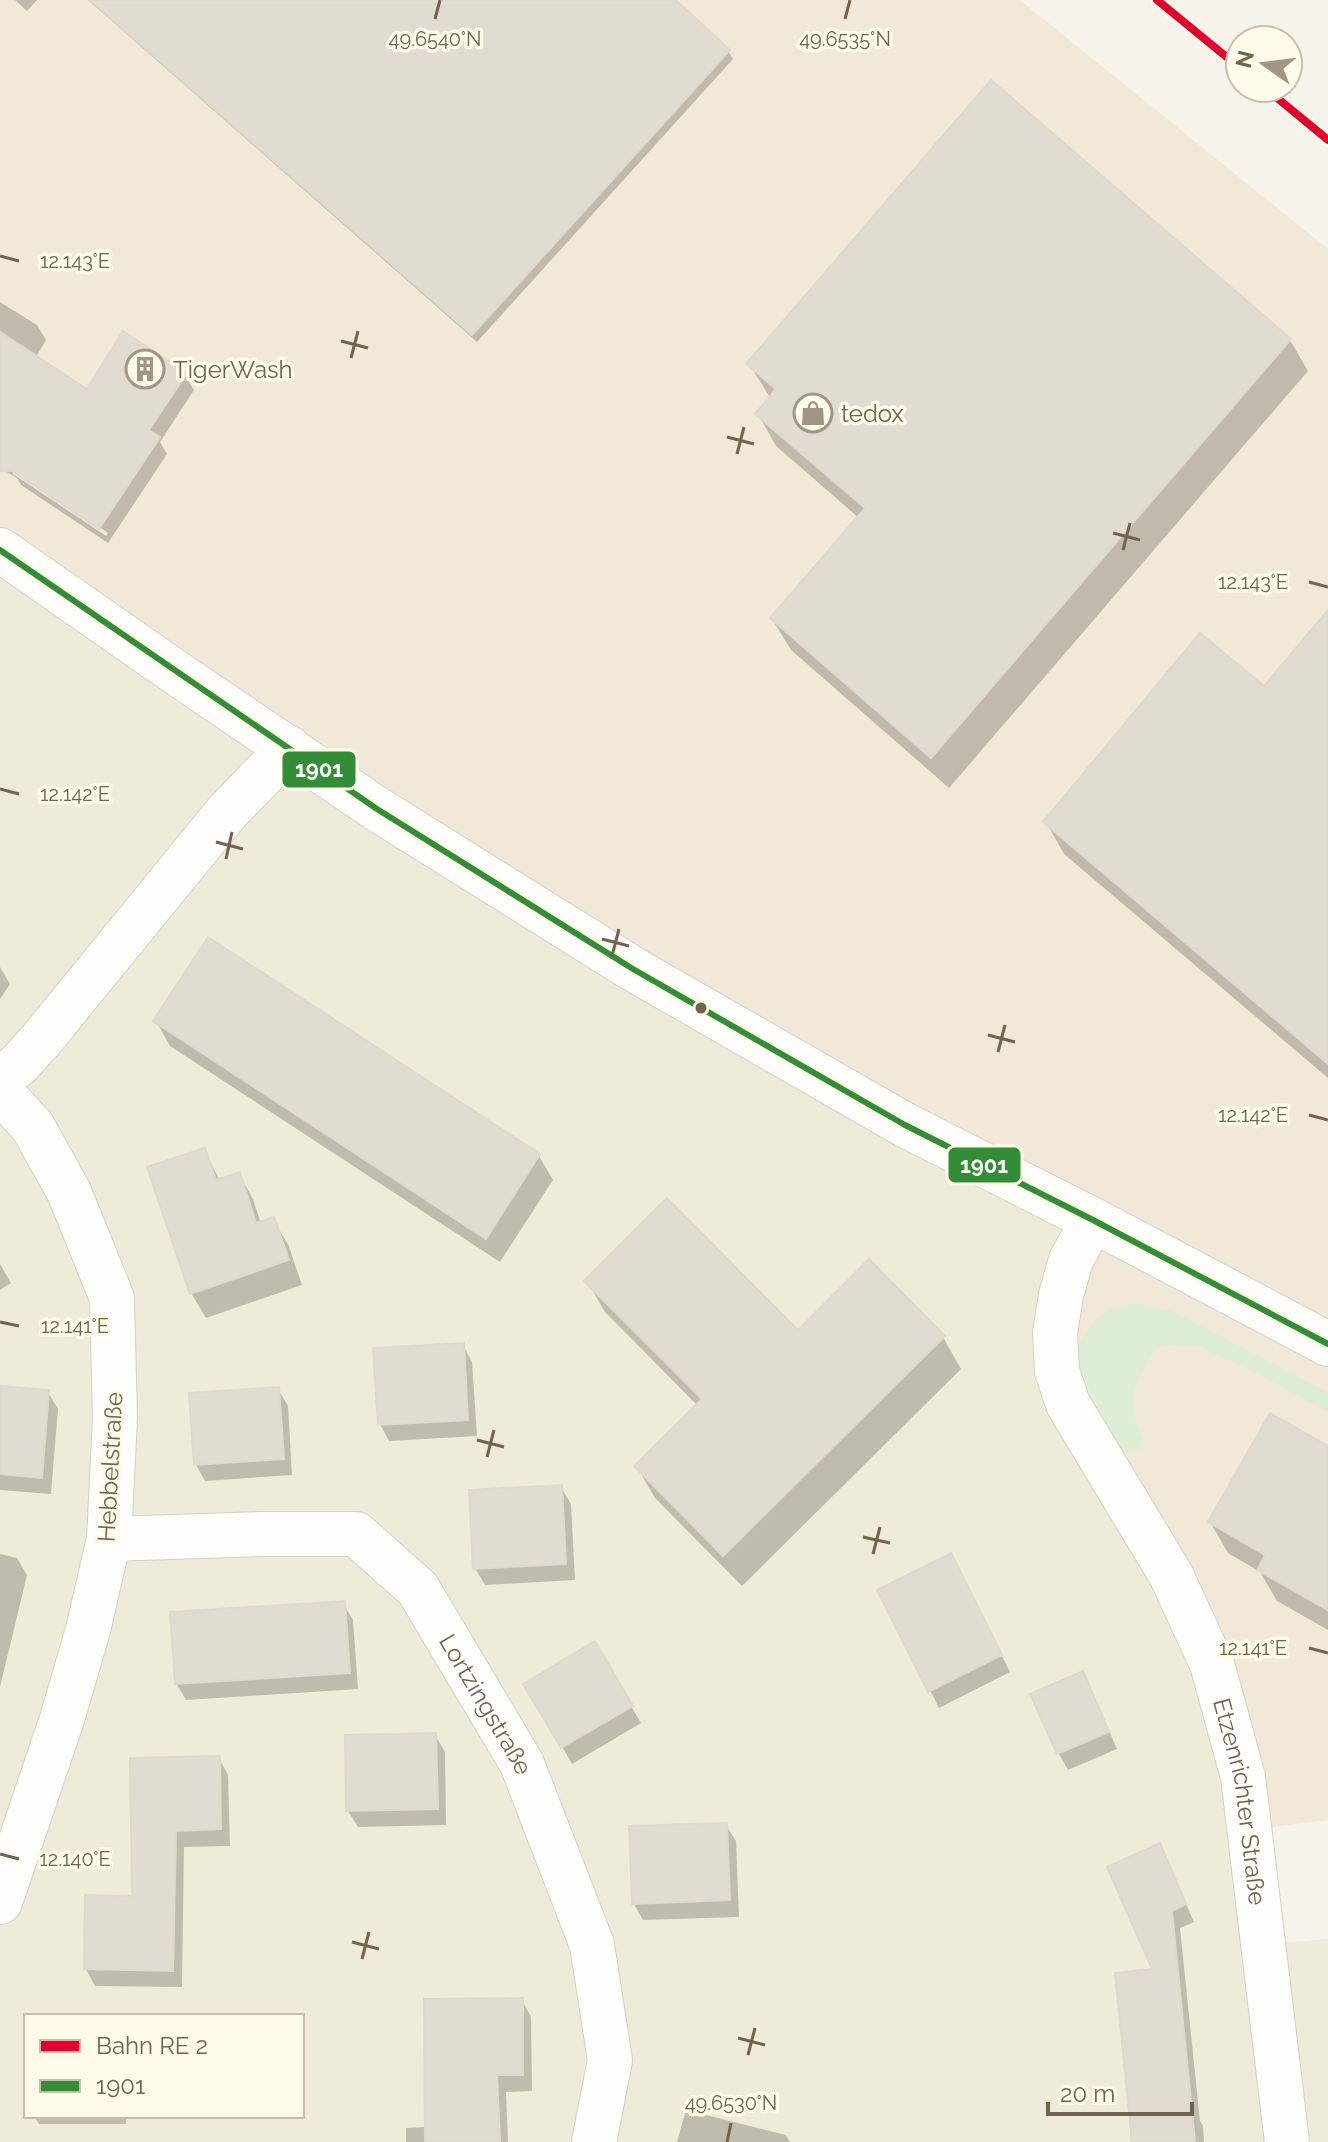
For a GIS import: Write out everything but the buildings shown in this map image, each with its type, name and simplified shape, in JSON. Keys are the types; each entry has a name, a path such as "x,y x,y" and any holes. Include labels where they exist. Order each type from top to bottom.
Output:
{"street":[{"path":"0,550 377,809 633,969 905,1125 1328,1344"},
{"path":"0,1080 41,1040 227,812 289,748"},
{"name":"Hebbelstraße","path":"0,1095 33,1127 69,1192 112,1298 115,1418 109,1539 88,1630 62,1719 0,1902"},
{"name":"Etzenrichter Straße","path":"1093,1220 1071,1260 1061,1295 1055,1333 1057,1371 1068,1404 1171,1575 1212,1664 1243,1777 1287,2142"},
{"name":"Lortzingstraße","path":"109,1539 356,1534 418,1589 522,1764 592,1945 610,2060 594,2142"}],"shaded area":[{"path":"0,0 1020,0 1328,249 1328,1820 1249,1830 1243,1777 1057,1371 1092,1220 905,1125 0,550"},
{"path":"0,550 1093,1220 1171,1575 1264,1944 1328,1939 1328,2142 0,2142"}],"green space":[{"path":"1139,1303 1172,1311 1328,1392 1328,1412 1201,1347 1165,1345 1156,1349 1140,1375 1133,1394 1134,1416 1143,1440 1142,1448 1120,1451 1079,1369 1078,1347 1093,1322 1110,1309"}],"transit line":[{"path":"1157,0 1224,55"},
{"path":"1284,104 1328,140"},
{"name":"1901","path":"0,550 377,809 633,969 905,1125 1328,1344"}],"place":[{"name":"TigerWash","path":"145,369"},
{"name":"tedox","path":"813,413"}]}
